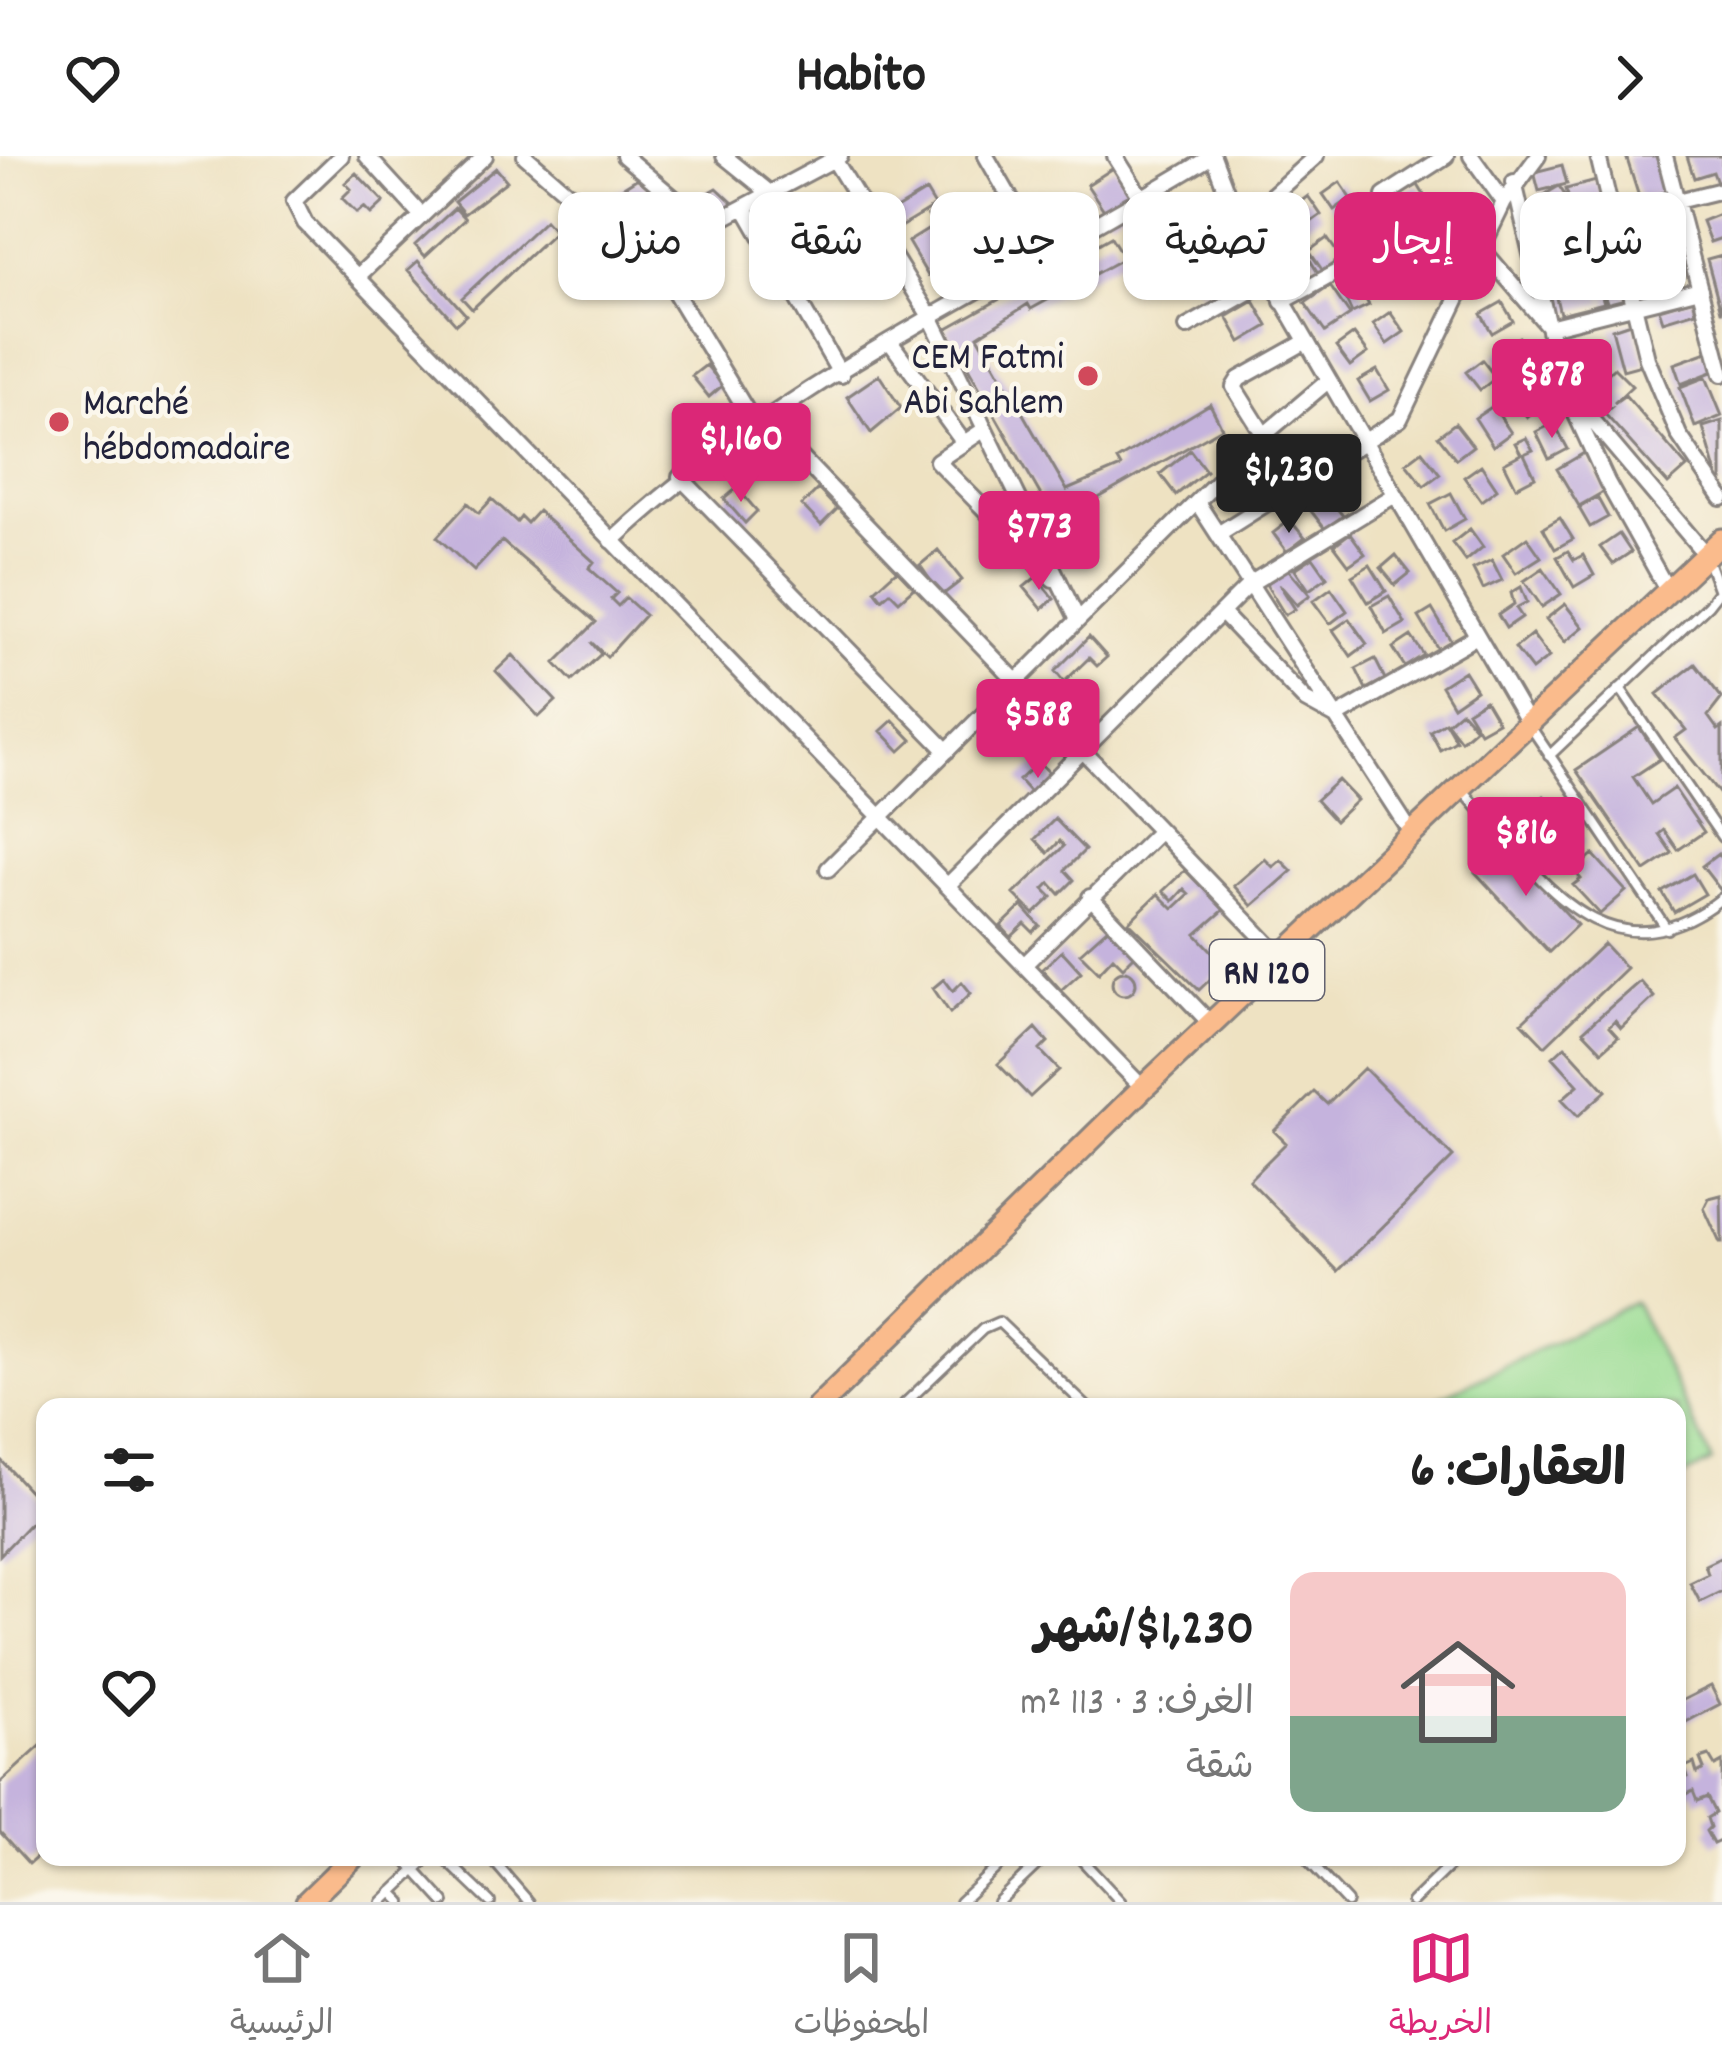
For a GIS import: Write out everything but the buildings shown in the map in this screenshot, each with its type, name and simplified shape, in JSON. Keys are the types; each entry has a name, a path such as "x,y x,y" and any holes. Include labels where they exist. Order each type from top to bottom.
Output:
{"main road":[{"name":"RN 120","path":"827,1398 1143,1088 1714,548"},
{"path":"307,1902 344,1866"}],"street":[{"path":"341,156 294,201 305,223 1143,1088"},
{"path":"367,156 422,216"},
{"path":"357,277 485,156"},
{"path":"525,156 567,192"},
{"path":"625,156 667,192"},
{"path":"724,156 769,192"},
{"path":"986,156 1007,192"},
{"path":"1115,156 1138,192"},
{"path":"1153,192 1212,156 1226,192"},
{"path":"1390,192 1446,156"},
{"path":"1471,156 1504,202"},
{"path":"1496,219 1514,182 1538,156"},
{"path":"1598,156 1648,359 1679,435 1722,498"},
{"path":"1665,156 1675,192"},
{"path":"775,192 839,157 931,317 1078,620"},
{"path":"1274,192 1307,159"},
{"path":"1514,182 1562,385 1606,482 1669,591"},
{"path":"1686,199 1722,190"},
{"path":"725,218 749,206"},
{"path":"745,208 841,374"},
{"path":"1686,235 1722,374"},
{"path":"1496,265 1549,327"},
{"path":"1334,274 1282,302 1528,723"},
{"path":"1549,327 1700,289"},
{"path":"681,300 762,425 1281,957"},
{"path":"612,541 680,477 962,300"},
{"path":"1187,326 1234,300"},
{"path":"1219,534 1367,445 1400,419 1459,300"},
{"path":"1264,435 1234,387 1239,379 1305,342"},
{"path":"891,343 964,443"},
{"path":"828,869 1264,435 1328,381"},
{"path":"1562,385 1714,548"},
{"path":"985,429 937,461 1064,590"},
{"path":"680,477 946,751"},
{"path":"947,886 1084,755 1251,583 1395,495"},
{"path":"1197,502 1412,834"},
{"path":"1222,613 1305,700 1336,717"},
{"path":"1336,717 1477,636"},
{"path":"1024,965 1159,832"},
{"path":"1090,897 1211,1024"}],"lane":[{"path":"1549,756 1719,591 1714,548"},
{"path":"1620,688 1722,837"},
{"path":"1528,723 1667,928"},
{"path":"1460,788 1545,881 1590,921 1634,936 1696,919 1722,898"},
{"path":"910,1398 983,1329 999,1322 1078,1398"},
{"path":"412,1866 444,1902"},
{"path":"382,1902 420,1866"},
{"path":"452,1866 490,1902"},
{"path":"498,1866 529,1902"},
{"path":"960,1902 998,1866"},
{"path":"998,1902 1036,1866"},
{"path":"1087,1866 1121,1902"},
{"path":"1313,1866 1347,1902"},
{"path":"1412,1902 1449,1866"},
{"path":"392,1892 402,1902"}],"green space":[{"path":"1635,1302 1681,1398 1439,1398"},
{"path":"1686,1407 1712,1461 1686,1474"}],"place":[{"name":"CEM Fatmi Abi Sahlem","path":"1088,376"},
{"name":"Marché hébdomadaire","path":"59,422"}]}
